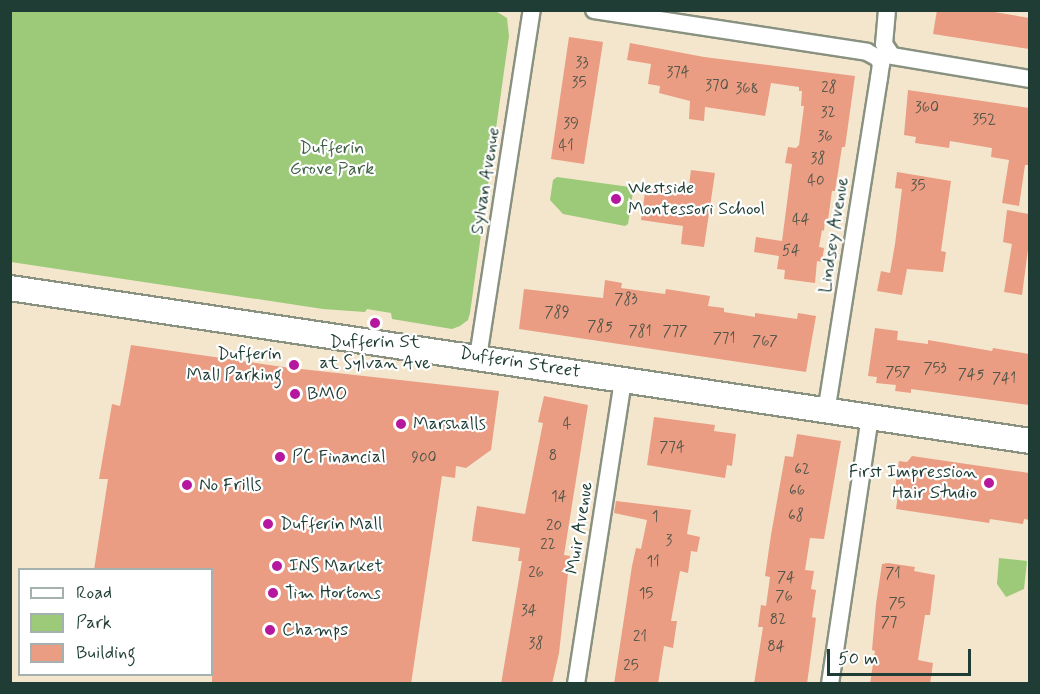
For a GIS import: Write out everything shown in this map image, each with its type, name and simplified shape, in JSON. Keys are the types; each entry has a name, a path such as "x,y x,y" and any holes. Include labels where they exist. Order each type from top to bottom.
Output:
{"main road":[{"name":"Dufferin Street","path":"10,288 1029,441"}],"street":[{"name":"Sylvan Avenue","path":"478,357 532,10"},
{"name":"Lindsey Avenue","path":"594,10 867,52 875,54 881,64 826,411"},
{"path":"888,10 884,44 889,53 896,58 1029,79"},
{"name":"Muir Avenue","path":"576,684 623,379"},
{"path":"830,684 870,417"}],"green space":[{"name":"Dufferin Grove Park","path":"494,10 507,18 509,36 470,313 468,320 460,326 452,329 392,319 391,313 367,309 365,312 323,309 11,262 11,11"},
{"path":"557,177 630,187 633,192 628,224 625,226 563,214 550,200 553,180"},
{"path":"999,558 1027,561 1024,589 1006,597 997,584"}],"building":[{"path":"937,10 983,10 1029,18 1029,49 933,34"},
{"path":"569,37 603,42 584,164 551,159"},
{"path":"630,43 704,57 855,76 845,147 842,147 828,220 825,220 824,231 822,230 819,247 824,248 822,262 817,261 815,283 784,279 785,270 777,269 779,256 754,252 756,237 782,241 792,164 785,163 788,147 796,148 799,145 804,106 801,106 802,91 799,91 799,87 771,83 765,116 705,107 704,121 689,119 690,101 659,93 660,86 648,84 651,64 627,60"},
{"path":"908,90 1029,108 1029,165 1025,165 1019,206 1002,203 1009,160 991,157 992,148 950,141 949,148 915,143 916,137 904,135"},
{"path":"691,170 715,173 704,247 681,244 683,226 641,220 646,186 688,192"},
{"path":"897,172 951,181 941,251 946,252 943,272 907,269 902,295 877,291 881,271 890,273 895,244 902,189 895,188"},
{"path":"1007,210 1029,214 1029,242 1022,295 1004,292 1012,244 1003,242"},
{"path":"605,280 622,283 621,288 665,294 666,289 710,296 708,306 724,308 724,312 755,317 755,313 797,319 798,313 816,316 806,372 519,329 524,289 603,298"},
{"path":"875,328 898,331 897,340 928,344 928,340 992,351 993,348 1029,354 1029,405 911,389 911,393 895,391 896,385 876,383 877,377 868,376"},
{"name":"Dufferin Mall","path":"131,345 283,367 499,391 491,450 466,468 456,466 455,478 442,476 411,684 212,684 213,568 94,568 108,479 99,479 112,404 120,406"},
{"path":"544,396 588,405 564,555 570,556 559,653 552,684 501,684 522,561 518,561 520,548 472,541 474,525 477,506 525,514 543,423 538,422"},
{"path":"654,417 715,425 714,431 736,434 732,466 727,465 725,478 647,465"},
{"path":"797,434 841,441 824,539 810,538 805,570 814,571 811,589 816,590 812,617 816,618 807,684 754,684 763,627 758,627 761,605 766,606 770,577 765,576 771,535 785,456 793,457"},
{"path":"912,456 1029,473 1029,520 1024,519 1023,524 990,519 989,523 896,509 899,488 895,488 899,461 907,462"},
{"path":"616,501 691,510 687,534 700,537 697,552 691,551 688,573 680,571 671,621 677,621 673,648 664,646 658,684 614,684 632,566 636,548 641,549 647,520 614,513"},
{"path":"882,564 915,567 914,571 935,575 930,615 925,615 918,660 933,663 930,684 870,684 875,651 872,650 876,604"}],"place":[{"name":"Westside Montessori School","path":"616,199"},
{"name":"Dufferin St at Sylvan Ave","path":"375,323"},
{"name":"Dufferin Mall Parking","path":"294,365"},
{"name":"BMO","path":"295,394"},
{"name":"Marshalls","path":"401,424"},
{"name":"PC Financial","path":"280,457"},
{"name":"First Impression Hair Studio","path":"989,483"},
{"name":"No Frills","path":"187,485"},
{"name":"Dufferin Mall","path":"268,524"},
{"name":"INS Market","path":"277,566"},
{"name":"Tim Hortons","path":"273,593"},
{"name":"Champs","path":"270,630"}]}
